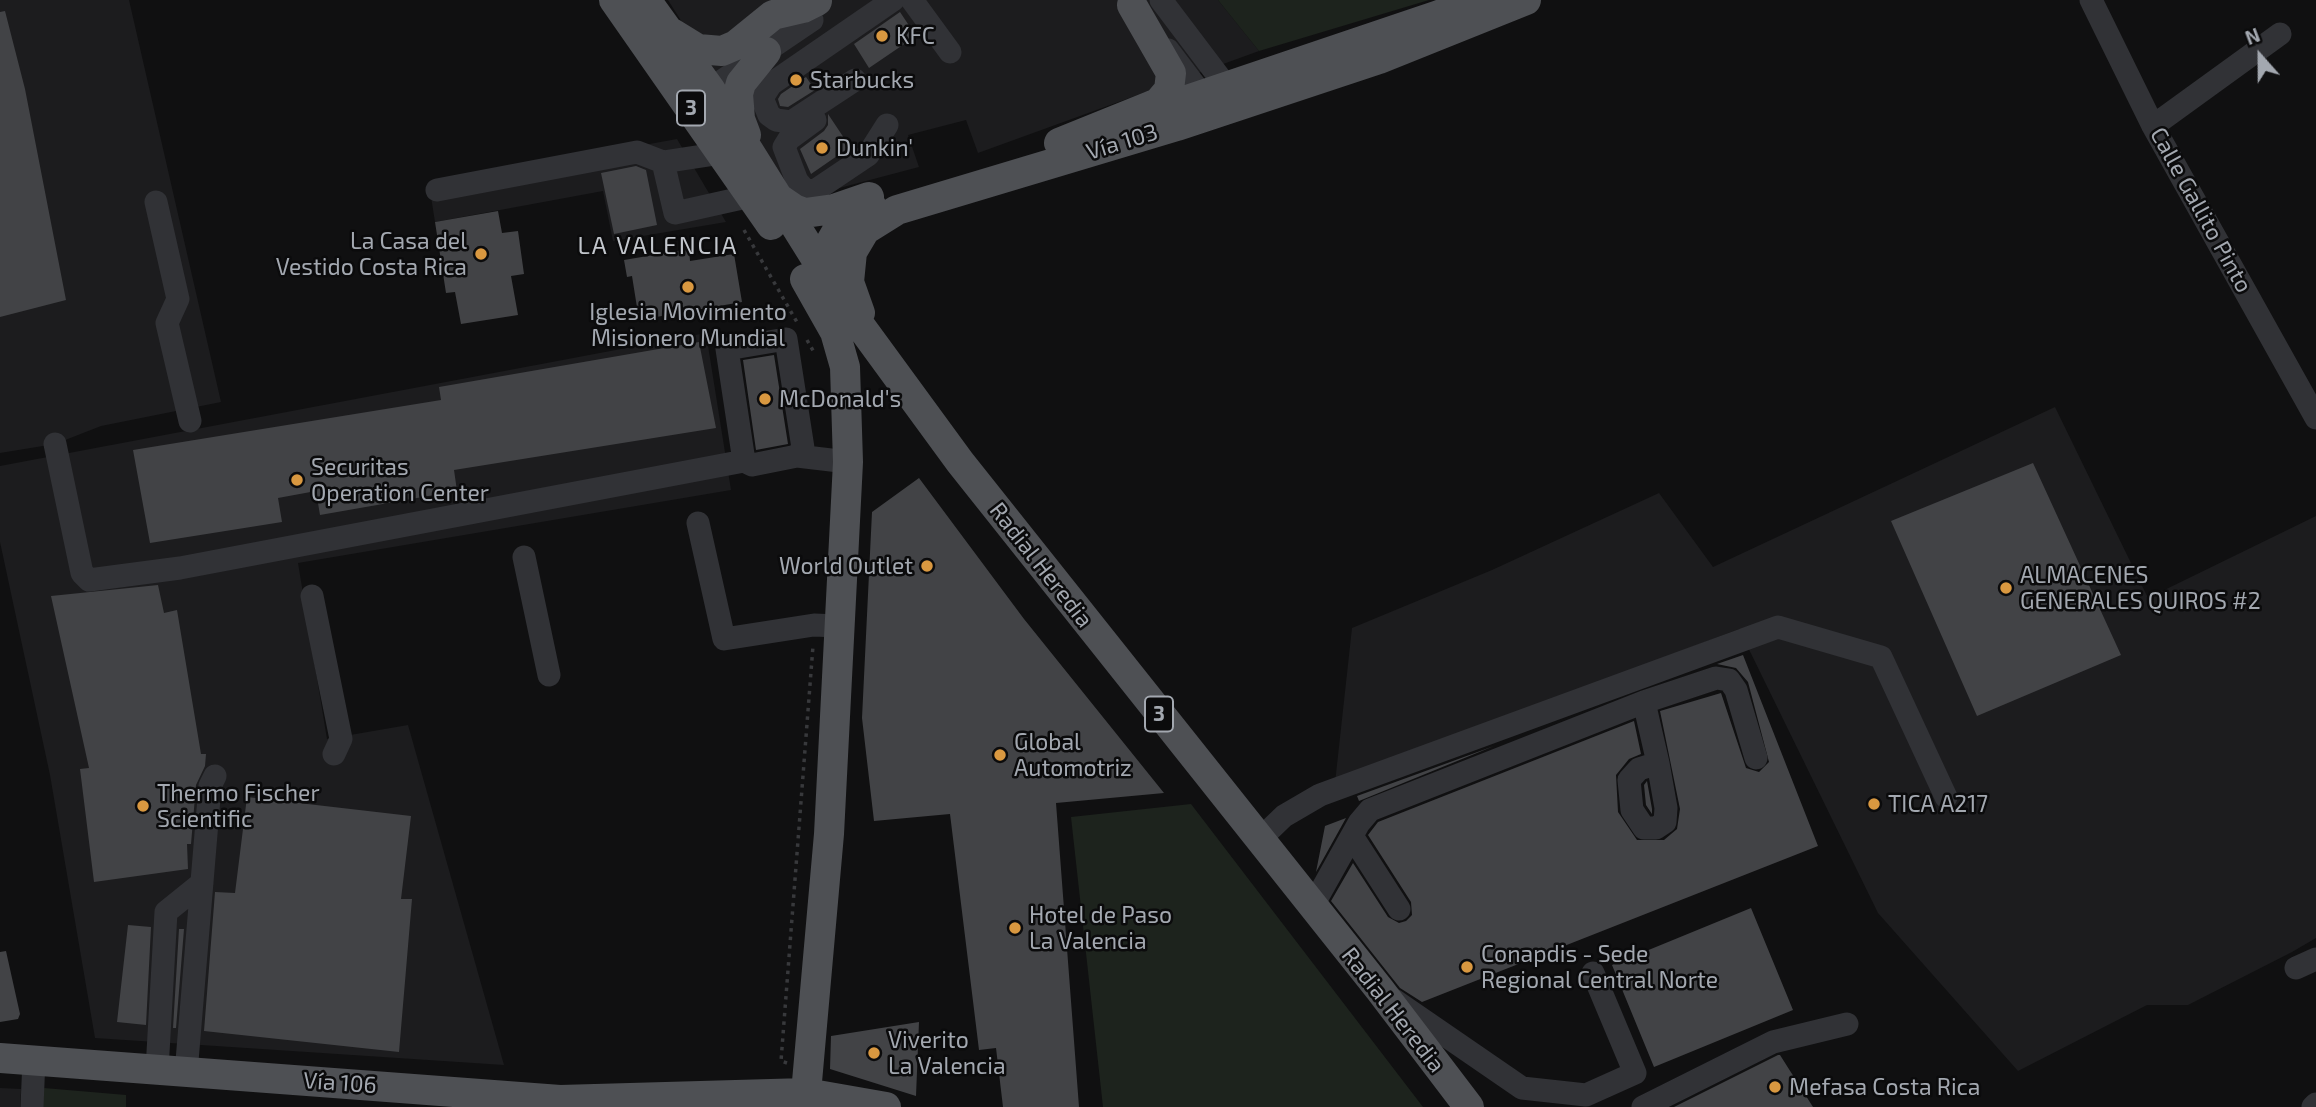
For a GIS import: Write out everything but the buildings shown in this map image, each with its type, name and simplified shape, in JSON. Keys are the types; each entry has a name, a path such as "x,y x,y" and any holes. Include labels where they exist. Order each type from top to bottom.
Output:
{"main road":[{"name":"Radial Heredia","path":"614,0 722,152 818,264 960,462 1258,841 1380,990 1469,1107"},
{"path":"631,0 687,80 710,89"},
{"name":"Radial Heredia","path":"646,0 710,89 753,190 825,311 840,347 847,387 848,462 826,626 828,834 805,1100"},
{"name":"Vía 103","path":"818,264 837,231 855,216 871,208 992,171 1025,156 1215,94 1474,0"},
{"path":"1177,126 1199,116 1215,94 1256,98 1289,78 1449,25 1505,0"},
{"name":"Vía 103","path":"893,370 860,314 849,282 852,252 865,230 897,210 1177,126 1428,42 1526,0"},
{"path":"1025,156 1165,98 1171,73 1131,3"},
{"path":"665,28 698,49 723,51 736,45 773,15 803,8 814,10"},
{"path":"766,52 741,83 738,94 753,190 793,209 819,213 885,192 924,192"},
{"path":"818,264 819,286 825,311"},
{"path":"847,387 864,382 893,391 960,462"},
{"name":"Vía 106","path":"0,1058 560,1103 805,1100"},
{"path":"805,1100 886,1107"}],"street":[{"path":"887,125 868,155 813,192 804,189 797,181 784,147 789,139 858,83 791,122 776,120 769,115 762,98 771,84 893,0"},
{"path":"912,0 950,52"},
{"path":"1161,0 1215,94"},
{"name":"Calle Gallito Pinto","path":"2091,0 2153,126 2316,418"},
{"path":"1131,3 1215,94"},
{"path":"710,89 766,52 814,10"},
{"path":"2153,126 2280,34"},
{"path":"438,190 637,152 663,162 722,152"},
{"path":"663,162 673,212 753,190"},
{"path":"156,202 178,299 167,323 190,421"},
{"path":"744,461 724,340 786,339 803,448 797,456"},
{"path":"55,444 82,573 89,580 180,568 744,461 752,465 797,456 848,462"},
{"path":"698,523 724,639 826,626"},
{"path":"524,557 549,675"},
{"path":"312,596 341,739 334,754"},
{"path":"1258,841 1283,816 1320,795 1779,627 1881,657 1946,797"},
{"path":"1312,907 1352,836 1370,810 1644,702 1716,678 1729,680 1736,690 1756,758"},
{"path":"1644,702 1658,763"},
{"path":"186,1073 210,786 215,776"},
{"path":"1352,836 1399,909"},
{"path":"157,1070 166,912 202,883"},
{"path":"1380,990 1522,1087 1586,1096 1635,1073 1593,973"},
{"path":"1643,1107 1773,1042 1847,1024"},
{"path":"32,1107 34,1059"}],"path":[{"path":"753,190 820,362"},
{"path":"788,1063 780,1061 826,626"}],"shaded area":[{"path":"0,0 129,0 221,402 101,426 55,444 0,453"},
{"path":"668,0 1218,0 1259,51 978,153 966,120 908,135 919,167 794,200"},
{"path":"1218,0 1429,0 1259,51"},
{"path":"677,139 726,222 613,241 603,191 435,222 429,184"},
{"path":"706,333 731,490 298,563 327,739 408,725 504,1065 95,1038 50,775 0,542 0,466"},
{"path":"2055,407 2148,598 2316,516 2316,938 2292,952 2188,1005 2147,1005 2018,1071 1878,913 1739,629 1335,783 1352,628 1492,570 1659,493 1713,567"},
{"path":"1191,804 1423,1107 1103,1107 1071,817"},
{"path":"0,1088 21,1089 20,1107 0,1107"},
{"path":"44,1088 126,1095 126,1107 42,1107"}],"place":[{"name":"KFC","path":"882,36"},
{"name":"Starbucks","path":"796,80"},
{"name":"Dunkin'","path":"822,148"},
{"name":"La Casa del Vestido Costa Rica","path":"481,254"},
{"name":"Iglesia Movimiento Misionero Mundial","path":"688,287"},
{"name":"McDonald's","path":"765,399"},
{"name":"Securitas Operation Center","path":"297,480"},
{"name":"World Outlet","path":"927,566"},
{"name":"ALMACENES GENERALES QUIROS #2","path":"2006,588"},
{"name":"Global Automotriz","path":"1000,755"},
{"name":"TICA A217","path":"1874,804"},
{"name":"Thermo Fischer Scientific","path":"143,806"},
{"name":"Hotel de Paso La Valencia","path":"1015,928"},
{"name":"Conapdis - Sede Regional Central Norte","path":"1467,967"},
{"name":"Viverito La Valencia","path":"874,1053"},
{"name":"Mefasa Costa Rica","path":"1775,1087"}],"district":[{"name":"LA VALENCIA","path":"658,246"}]}
